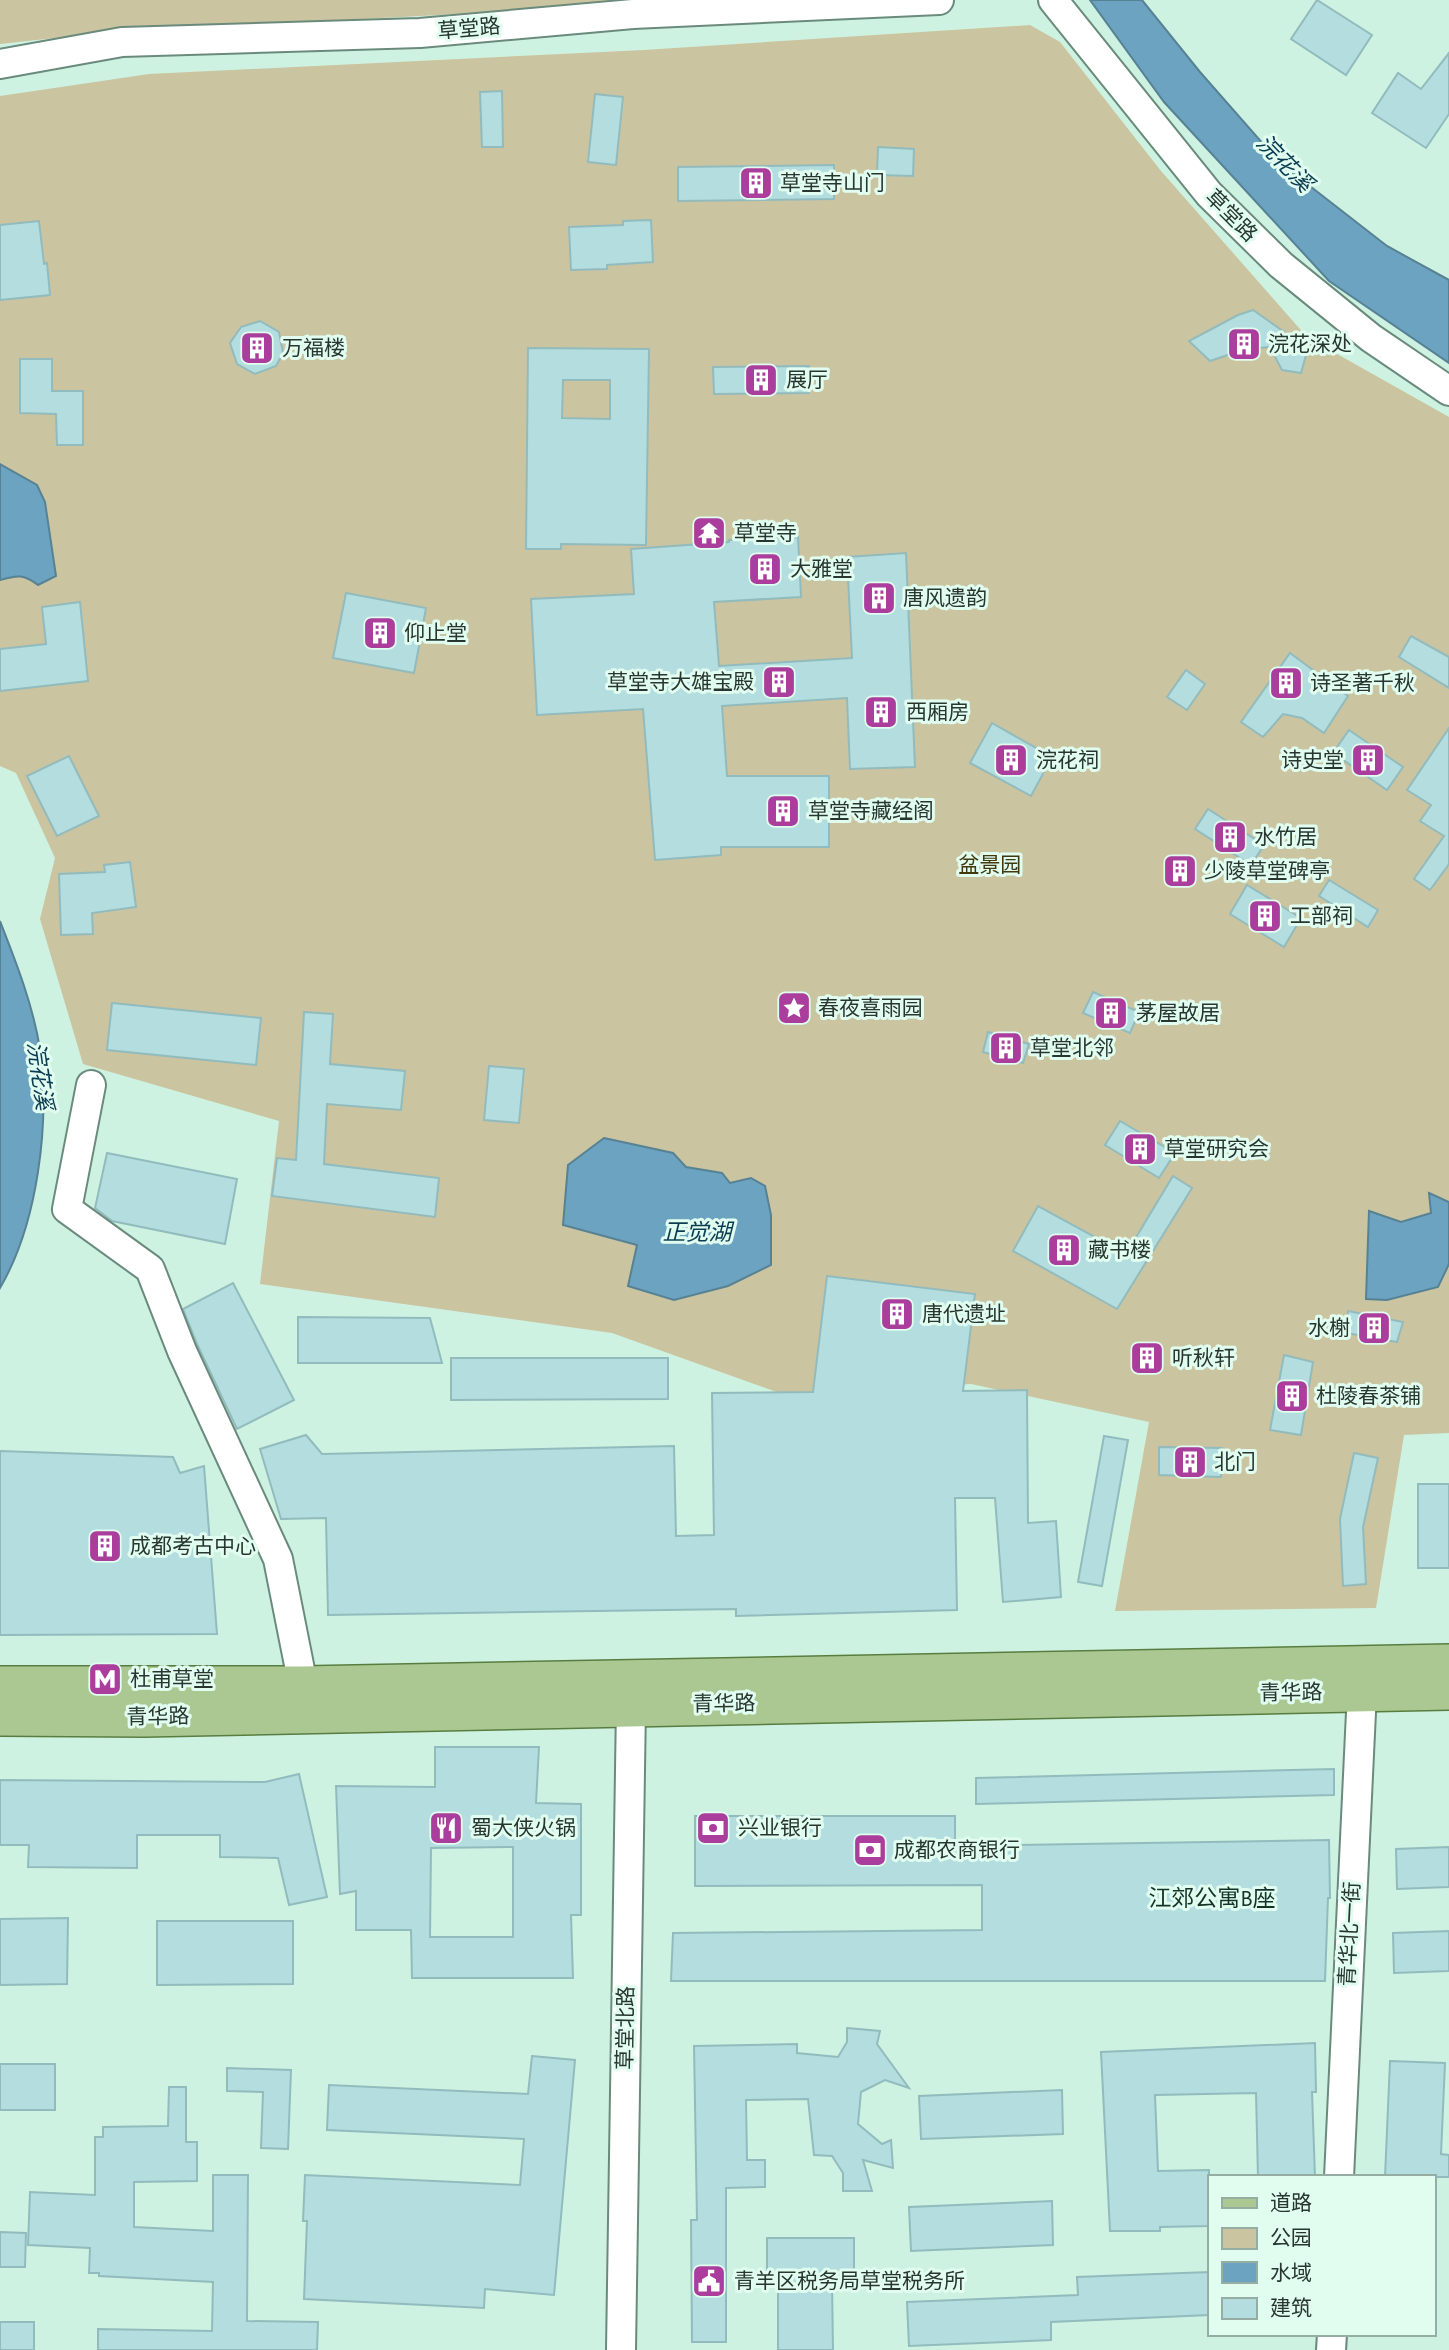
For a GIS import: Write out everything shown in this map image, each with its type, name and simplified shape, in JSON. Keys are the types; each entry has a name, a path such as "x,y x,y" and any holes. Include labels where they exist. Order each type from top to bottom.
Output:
{"main road":[{"name":"青华路","path":"0,1685 303,1685 1449,1663"},
{"name":"青华路","path":"0,1717 144,1718 1449,1691"}],"street":[{"name":"草堂路","path":"0,64 122,42 420,33 633,14 939,0"},
{"name":"草堂路","path":"1053,0 1209,194 1281,265 1371,338 1449,391"},
{"path":"92,1085 66,1209 150,1269 182,1351 278,1559 303,1685"},
{"name":"青华北一街","path":"1339,2175 1362,1692"},
{"name":"草堂北路","path":"621,2350 631,1706"}],"green space":[{"path":"0,0 719,0 101,33 0,44"},
{"name":"盆景园","path":"1030,25 1060,42 1161,171 1307,337 1449,417 1449,1433 1404,1435 1376,1608 1115,1611 1149,1422 971,1384 785,1395 612,1333 260,1284 279,1121 83,1064 40,919 55,858 16,773 0,766 0,96 149,74 644,50"}],"water":[{"path":"1090,0 1142,0 1200,72 1279,162 1387,246 1449,280 1449,363 1329,281 1164,102"},
{"path":"0,464 37,485 45,502 56,576 38,585 20,576 0,580"},
{"name":"浣花溪","path":"0,921 37,1033 43,1078 43,1108 42,1140 32,1203 24,1234 0,1288"},
{"name":"正觉湖","path":"604,1138 673,1153 686,1167 722,1173 730,1183 751,1178 765,1186 771,1215 771,1265 728,1286 674,1300 628,1286 637,1245 563,1225 568,1165"},
{"path":"1429,1193 1449,1202 1449,1264 1438,1287 1387,1300 1366,1299 1369,1211 1401,1222 1431,1213"}],"building":[{"path":"1317,0 1372,35 1346,75 1291,39"},
{"path":"1449,53 1449,114 1426,148 1372,113 1398,73 1421,89"},
{"path":"502,91 503,147 482,147 480,92"},
{"path":"595,94 623,97 616,165 588,162"},
{"path":"878,147 914,149 913,176 877,175"},
{"name":"草堂寺山门","path":"834,165 834,199 678,201 678,167"},
{"path":"651,220 653,262 607,265 607,269 571,270 569,227 623,225 623,221"},
{"path":"39,221 50,295 0,300 0,225"},
{"name":"浣花深处","path":"1253,310 1290,336 1306,355 1301,373 1282,370 1270,347 1245,349 1210,361 1189,341"},
{"name":"万福楼","path":"260,321 279,332 283,353 276,366 255,374 237,364 230,343 241,327"},
{"path":"528,348 649,349 646,545 561,544 561,549 526,549","holes":["563,380 610,380 610,419 562,418"]},
{"path":"20,359 52,359 52,391 83,391 83,445 57,445 56,414 20,413"},
{"name":"展厅","path":"809,366 809,393 714,394 713,367"},
{"path":"798,537 801,597 714,602 719,666 852,658 847,557 906,553 915,767 850,769 847,698 722,706 727,776 829,776 829,847 721,847 721,855 655,860 643,709 537,715 531,599 634,594 631,549"},
{"name":"仰止堂","path":"346,593 426,608 414,673 333,658"},
{"path":"80,602 88,681 0,691 0,649 46,644 42,607"},
{"path":"1411,636 1449,657 1449,688 1399,657"},
{"name":"诗圣著千秋","path":"1290,653 1348,696 1324,733 1302,718 1283,714 1263,737 1241,722"},
{"path":"1186,670 1205,684 1187,710 1167,697"},
{"name":"浣花祠","path":"992,723 1052,757 1031,796 970,763"},
{"path":"1449,728 1449,864 1430,890 1414,879 1444,836 1420,821 1431,805 1407,790"},
{"name":"诗史堂","path":"1349,730 1403,767 1387,790 1333,753"},
{"path":"69,756 99,816 57,836 27,776"},
{"name":"水竹居","path":"1208,809 1264,845 1251,865 1195,829"},
{"path":"130,862 136,907 92,913 93,934 61,935 59,874 105,872 104,865"},
{"path":"1329,880 1378,910 1368,927 1319,896"},
{"name":"工部祠","path":"1247,885 1301,918 1284,947 1230,914"},
{"name":"茅屋故居","path":"1093,992 1139,1012 1130,1033 1083,1013"},
{"path":"112,1003 261,1018 256,1065 107,1050"},
{"path":"304,1012 333,1014 330,1064 405,1071 401,1110 327,1104 324,1164 439,1178 435,1217 272,1196 277,1158 296,1160"},
{"name":"草堂北邻","path":"988,1032 1029,1044 1023,1063 983,1052"},
{"path":"489,1066 524,1069 519,1123 484,1120"},
{"name":"草堂研究会","path":"1120,1121 1175,1153 1159,1178 1105,1145"},
{"path":"107,1153 237,1179 225,1244 112,1221 95,1208"},
{"path":"1173,1176 1192,1188 1117,1309 1013,1251 1038,1206 1126,1254"},
{"path":"827,1276 975,1294 963,1391 1027,1390 1028,1523 1056,1521 1061,1597 1003,1602 995,1498 955,1498 957,1610 736,1616 736,1609 328,1615 326,1518 281,1519 260,1449 306,1435 322,1454 674,1446 676,1536 714,1535 712,1393 813,1392"},
{"path":"233,1283 294,1400 237,1429 183,1309"},
{"name":"水榭","path":"1348,1311 1403,1322 1397,1342 1346,1333"},
{"path":"298,1317 430,1318 442,1363 298,1363"},
{"name":"杜陵春茶铺","path":"1284,1355 1313,1362 1301,1435 1270,1430"},
{"path":"451,1358 668,1358 668,1399 451,1400"},
{"path":"1104,1436 1128,1440 1102,1586 1078,1582"},
{"name":"北门","path":"1159,1447 1222,1448 1221,1477 1159,1475"},
{"name":"成都考古中心","path":"0,1451 173,1457 180,1473 204,1466 217,1634 0,1635"},
{"path":"1354,1453 1378,1458 1363,1527 1366,1584 1343,1586 1340,1519"},
{"path":"1418,1484 1449,1484 1449,1568 1418,1568"},
{"path":"435,1747 539,1747 536,1803 581,1804 581,1915 571,1915 573,1978 412,1978 411,1930 356,1930 356,1891 340,1894 336,1786 435,1787","holes":["513,1847 513,1937 430,1937 431,1848"]},
{"path":"1334,1769 1334,1795 976,1804 976,1778"},
{"path":"299,1774 327,1897 289,1905 278,1858 220,1857 220,1835 137,1835 137,1868 28,1867 29,1845 0,1845 0,1780 265,1782"},
{"path":"695,1816 955,1816 955,1846 1329,1840 1330,1898 1325,1981 671,1981 673,1933 982,1930 982,1885 695,1886"},
{"path":"1449,1847 1449,1887 1397,1889 1396,1849"},
{"path":"68,1918 67,1984 0,1985 0,1919"},
{"path":"157,1921 293,1921 293,1984 157,1985"},
{"path":"1449,1931 1449,1971 1394,1973 1393,1933"},
{"path":"847,2028 880,2031 877,2044 909,2088 885,2080 861,2092 858,2124 882,2144 891,2140 893,2168 863,2160 872,2191 843,2191 843,2173 832,2156 814,2155 808,2099 746,2100 747,2160 765,2160 765,2187 726,2188 726,2342 692,2342 691,2220 697,2220 694,2046 797,2044 797,2053 838,2057 847,2042"},
{"path":"1315,2043 1316,2092 1312,2092 1315,2175 1258,2175 1256,2093 1155,2095 1158,2171 1209,2170 1208,2226 1160,2227 1160,2231 1110,2231 1101,2052"},
{"path":"532,2056 575,2060 554,2295 485,2289 484,2308 304,2299 307,2221 303,2221 305,2175 520,2185 524,2139 327,2130 329,2085 528,2094"},
{"path":"1390,2061 1445,2063 1441,2154 1449,2155 1449,2177 1385,2175"},
{"path":"0,2064 55,2064 55,2110 0,2110"},
{"path":"227,2068 291,2070 288,2149 261,2148 263,2092 227,2091"},
{"path":"169,2087 186,2087 186,2142 197,2142 197,2181 134,2182 134,2227 213,2231 213,2175 248,2175 247,2321 318,2322 317,2350 98,2350 98,2329 212,2331 213,2282 99,2276 99,2273 89,2273 90,2248 28,2245 30,2192 95,2195 95,2137 103,2137 103,2127 168,2126"},
{"path":"1062,2090 1063,2134 921,2139 919,2096"},
{"path":"1052,2201 1053,2245 911,2251 909,2207"},
{"path":"0,2232 26,2233 25,2267 0,2267"},
{"path":"767,2238 854,2238 854,2282 832,2282 833,2350 778,2350 778,2282 767,2282"},
{"path":"1208,2272 1208,2315 1051,2322 1051,2340 909,2346 907,2302 1078,2295 1077,2277"},
{"path":"0,2322 34,2322 34,2350 0,2350"}],"place":[{"name":"草堂寺山门","path":"756,183"},
{"name":"浣花深处","path":"1244,344"},
{"name":"万福楼","path":"257,348"},
{"name":"展厅","path":"761,380"},
{"name":"草堂寺","path":"709,533"},
{"name":"大雅堂","path":"765,569"},
{"name":"唐风遗韵","path":"879,598"},
{"name":"仰止堂","path":"380,633"},
{"name":"草堂寺大雄宝殿","path":"779,682"},
{"name":"诗圣著千秋","path":"1286,683"},
{"name":"西厢房","path":"881,712"},
{"name":"浣花祠","path":"1011,760"},
{"name":"诗史堂","path":"1368,760"},
{"name":"草堂寺藏经阁","path":"783,811"},
{"name":"水竹居","path":"1230,837"},
{"name":"少陵草堂碑亭","path":"1180,871"},
{"name":"工部祠","path":"1265,916"},
{"name":"春夜喜雨园","path":"794,1008"},
{"name":"茅屋故居","path":"1111,1013"},
{"name":"草堂北邻","path":"1006,1048"},
{"name":"草堂研究会","path":"1140,1149"},
{"name":"藏书楼","path":"1064,1250"},
{"name":"唐代遗址","path":"897,1314"},
{"name":"水榭","path":"1374,1328"},
{"name":"听秋轩","path":"1147,1358"},
{"name":"杜陵春茶铺","path":"1292,1396"},
{"name":"北门","path":"1190,1462"},
{"name":"成都考古中心","path":"105,1546"},
{"name":"杜甫草堂","path":"105,1679"},
{"name":"蜀大侠火锅","path":"446,1828"},
{"name":"兴业银行","path":"713,1828"},
{"name":"成都农商银行","path":"870,1850"},
{"name":"青羊区税务局草堂税务所","path":"709,2281"}],"district":[{"name":"江郊公寓B座","path":"1212,1899"}]}
